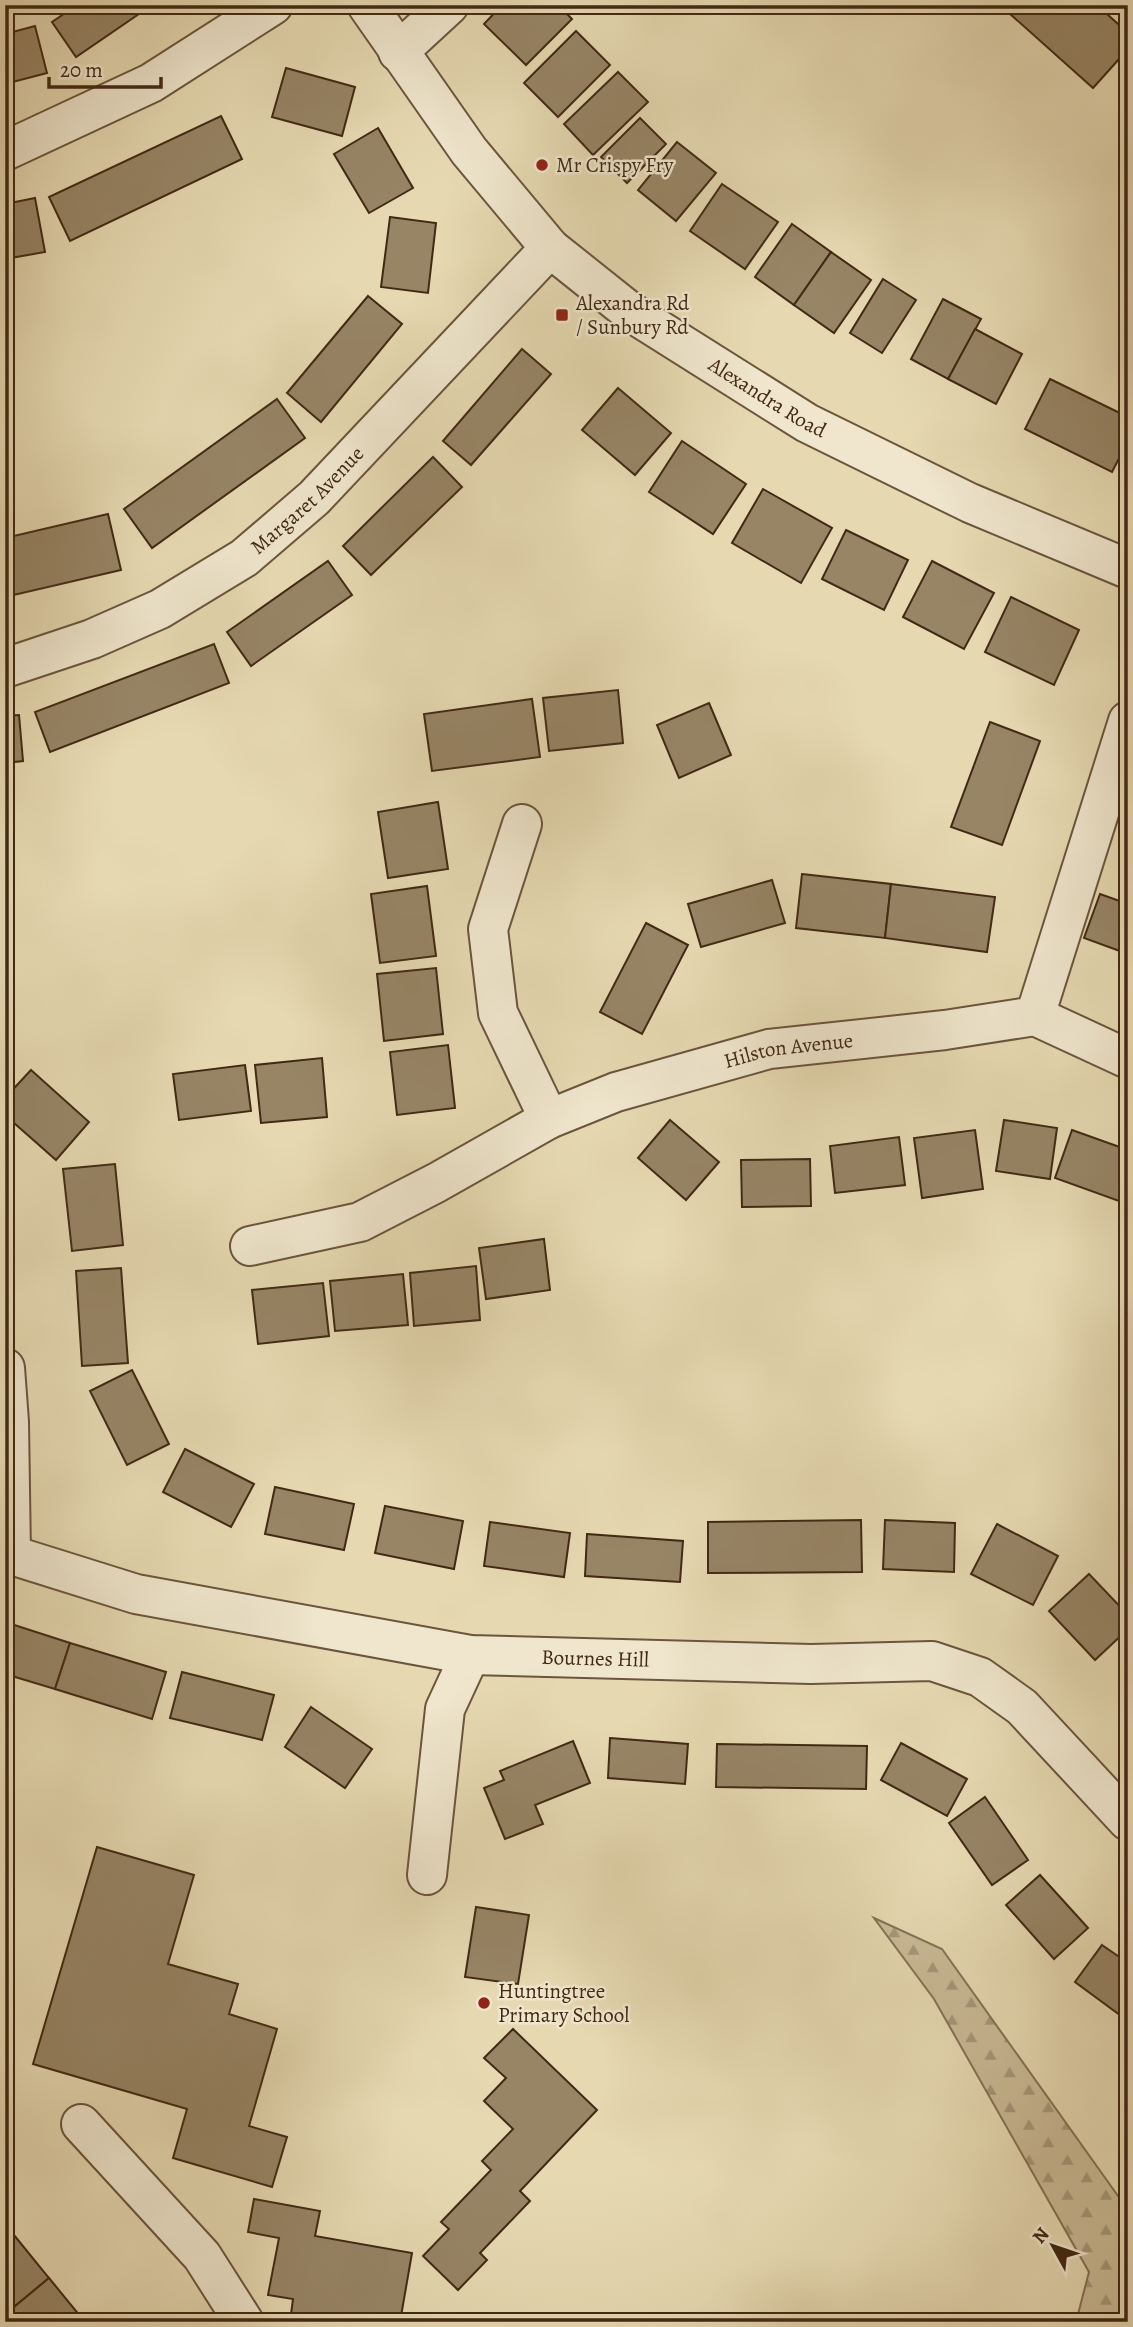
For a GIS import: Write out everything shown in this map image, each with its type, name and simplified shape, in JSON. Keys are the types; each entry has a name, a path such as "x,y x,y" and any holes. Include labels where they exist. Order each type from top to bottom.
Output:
{"street":[{"path":"5,151 151,83 273,5"},
{"name":"Alexandra Road","path":"367,5 470,152 550,248 629,311 807,423 970,503 1128,569"},
{"path":"398,51 449,5"},
{"name":"Margaret Avenue","path":"5,668 92,639 160,609 244,558 314,498 550,248"},
{"path":"1128,721 1035,1016 1128,1059"},
{"path":"522,824 488,929 498,1013 549,1119"},
{"name":"Hilston Avenue","path":"250,1245 360,1222 436,1183 549,1119 617,1092 769,1049 945,1030 1035,1016"},
{"name":"Bournes Hill","path":"5,1368 9,1422 8,1554 136,1594 470,1655 811,1664 932,1661 980,1677 1022,1707 1128,1821"},
{"path":"426,1875 446,1709 470,1655"},
{"path":"81,2124 202,2256 244,2322"}],"green space":[{"path":"874,1918 942,1949 1128,2210 1128,2322 1076,2322 1089,2272 934,1999"}],"building":[{"path":"77,5 152,5 76,57 52,22"},
{"path":"502,5 558,5 572,19 526,65 484,24"},
{"path":"1000,5 1097,5 1128,33 1128,49 1093,88"},
{"path":"35,26 47,73 5,84 5,34"},
{"path":"576,31 610,65 558,117 524,83"},
{"path":"286,68 355,87 342,136 272,117"},
{"path":"618,72 648,102 593,155 564,124"},
{"path":"221,116 242,159 70,241 49,197"},
{"path":"640,118 666,144 627,183 601,157"},
{"path":"378,128 413,188 369,213 334,154"},
{"path":"677,142 716,173 676,221 638,190"},
{"path":"722,184 778,222 745,269 690,231"},
{"path":"35,198 45,252 5,259 5,204"},
{"path":"390,217 436,223 428,293 381,287"},
{"path":"792,224 831,252 794,305 755,277"},
{"path":"831,252 871,280 834,333 794,305"},
{"path":"883,279 916,300 882,353 850,333"},
{"path":"368,296 402,324 321,422 287,393"},
{"path":"943,299 981,319 948,379 911,359"},
{"path":"975,329 1022,354 996,404 948,379"},
{"path":"522,349 551,374 471,465 443,441"},
{"path":"1050,379 1128,417 1128,441 1112,472 1025,429"},
{"path":"618,388 671,433 635,475 582,430"},
{"path":"277,399 305,438 152,548 124,509"},
{"path":"682,441 746,484 713,534 649,492"},
{"path":"433,457 462,487 371,575 343,546"},
{"path":"763,489 832,528 801,583 732,543"},
{"path":"108,514 121,570 5,597 5,538"},
{"path":"846,530 908,560 884,610 822,579"},
{"path":"328,561 352,595 251,666 227,632"},
{"path":"932,561 994,593 964,649 903,617"},
{"path":"1011,597 1079,630 1054,685 985,652"},
{"path":"214,644 229,683 50,752 35,712"},
{"path":"618,690 623,743 549,751 543,698"},
{"path":"532,699 540,757 432,771 424,714"},
{"path":"709,703 731,755 679,778 657,725"},
{"path":"19,715 23,761 5,763 5,716"},
{"path":"990,722 1040,741 1002,845 951,827"},
{"path":"438,802 448,869 388,878 378,812"},
{"path":"802,874 891,884 885,938 796,928"},
{"path":"772,880 785,923 701,947 688,904"},
{"path":"891,884 995,897 987,952 885,938"},
{"path":"427,886 436,956 380,963 371,894"},
{"path":"1100,894 1128,904 1128,954 1084,938"},
{"path":"646,923 688,945 642,1034 600,1012"},
{"path":"436,968 443,1034 384,1041 377,974"},
{"path":"448,1045 455,1108 397,1115 390,1052"},
{"path":"322,1058 327,1117 261,1123 255,1065"},
{"path":"245,1065 251,1111 179,1120 173,1074"},
{"path":"31,1070 89,1122 56,1160 5,1115 5,1098"},
{"path":"670,1120 719,1162 686,1200 638,1158"},
{"path":"1004,1120 1057,1128 1050,1179 996,1171"},
{"path":"975,1130 983,1189 922,1198 914,1138"},
{"path":"1072,1130 1128,1150 1128,1178 1119,1201 1055,1178"},
{"path":"899,1137 905,1185 835,1193 830,1146"},
{"path":"810,1159 811,1206 742,1207 741,1160"},
{"path":"115,1164 123,1245 72,1251 63,1169"},
{"path":"544,1239 550,1290 486,1299 479,1248"},
{"path":"476,1266 480,1320 414,1326 410,1273"},
{"path":"121,1268 128,1363 82,1366 76,1271"},
{"path":"403,1274 408,1325 335,1331 330,1281"},
{"path":"323,1283 329,1336 258,1344 252,1290"},
{"path":"132,1370 169,1444 127,1465 90,1391"},
{"path":"185,1449 254,1484 231,1527 163,1492"},
{"path":"275,1487 354,1504 344,1550 265,1534"},
{"path":"385,1506 463,1521 454,1569 375,1553"},
{"path":"861,1520 862,1572 708,1573 708,1522"},
{"path":"885,1520 955,1523 954,1572 883,1569"},
{"path":"490,1522 570,1533 564,1577 484,1566"},
{"path":"997,1524 1058,1556 1033,1605 971,1574"},
{"path":"587,1534 683,1541 680,1582 585,1576"},
{"path":"1089,1574 1128,1615 1128,1629 1095,1660 1049,1611"},
{"path":"5,1622 70,1643 55,1689 5,1674"},
{"path":"70,1643 166,1672 152,1719 55,1689"},
{"path":"182,1672 274,1695 262,1740 170,1718"},
{"path":"311,1707 372,1749 345,1788 285,1747"},
{"path":"610,1738 688,1744 685,1784 608,1778"},
{"path":"573,1741 590,1783 535,1805 543,1824 505,1839 484,1788 504,1780 500,1771"},
{"path":"901,1743 967,1779 947,1816 881,1780"},
{"path":"717,1744 867,1746 866,1789 716,1787"},
{"path":"985,1797 1028,1860 992,1885 949,1823"},
{"path":"97,1847 194,1875 168,1964 238,1984 229,2014 277,2029 249,2126 287,2137 272,2187 173,2158 187,2109 33,2064"},
{"path":"1040,1875 1088,1928 1054,1959 1006,1905"},
{"path":"476,1907 529,1915 518,1984 465,1977"},
{"path":"1102,1945 1128,1963 1128,2021 1075,1982"},
{"path":"513,2029 597,2110 520,2191 530,2201 480,2253 487,2260 458,2290 423,2256 449,2229 441,2222 491,2170 482,2161 513,2129 484,2101 506,2078 484,2058"},
{"path":"254,2199 320,2211 315,2236 412,2253 400,2322 290,2322 293,2299 268,2295 279,2238 248,2232"},
{"path":"5,2224 49,2278 8,2312 5,2309"},
{"path":"49,2278 85,2322 16,2322 8,2312"}],"place":[{"name":"Mr Crispy Fry","path":"542,165"},
{"name":"Alexandra Rd / Sunbury Rd","path":"562,315"},
{"name":"Huntingtree Primary School","path":"484,2003"}]}
